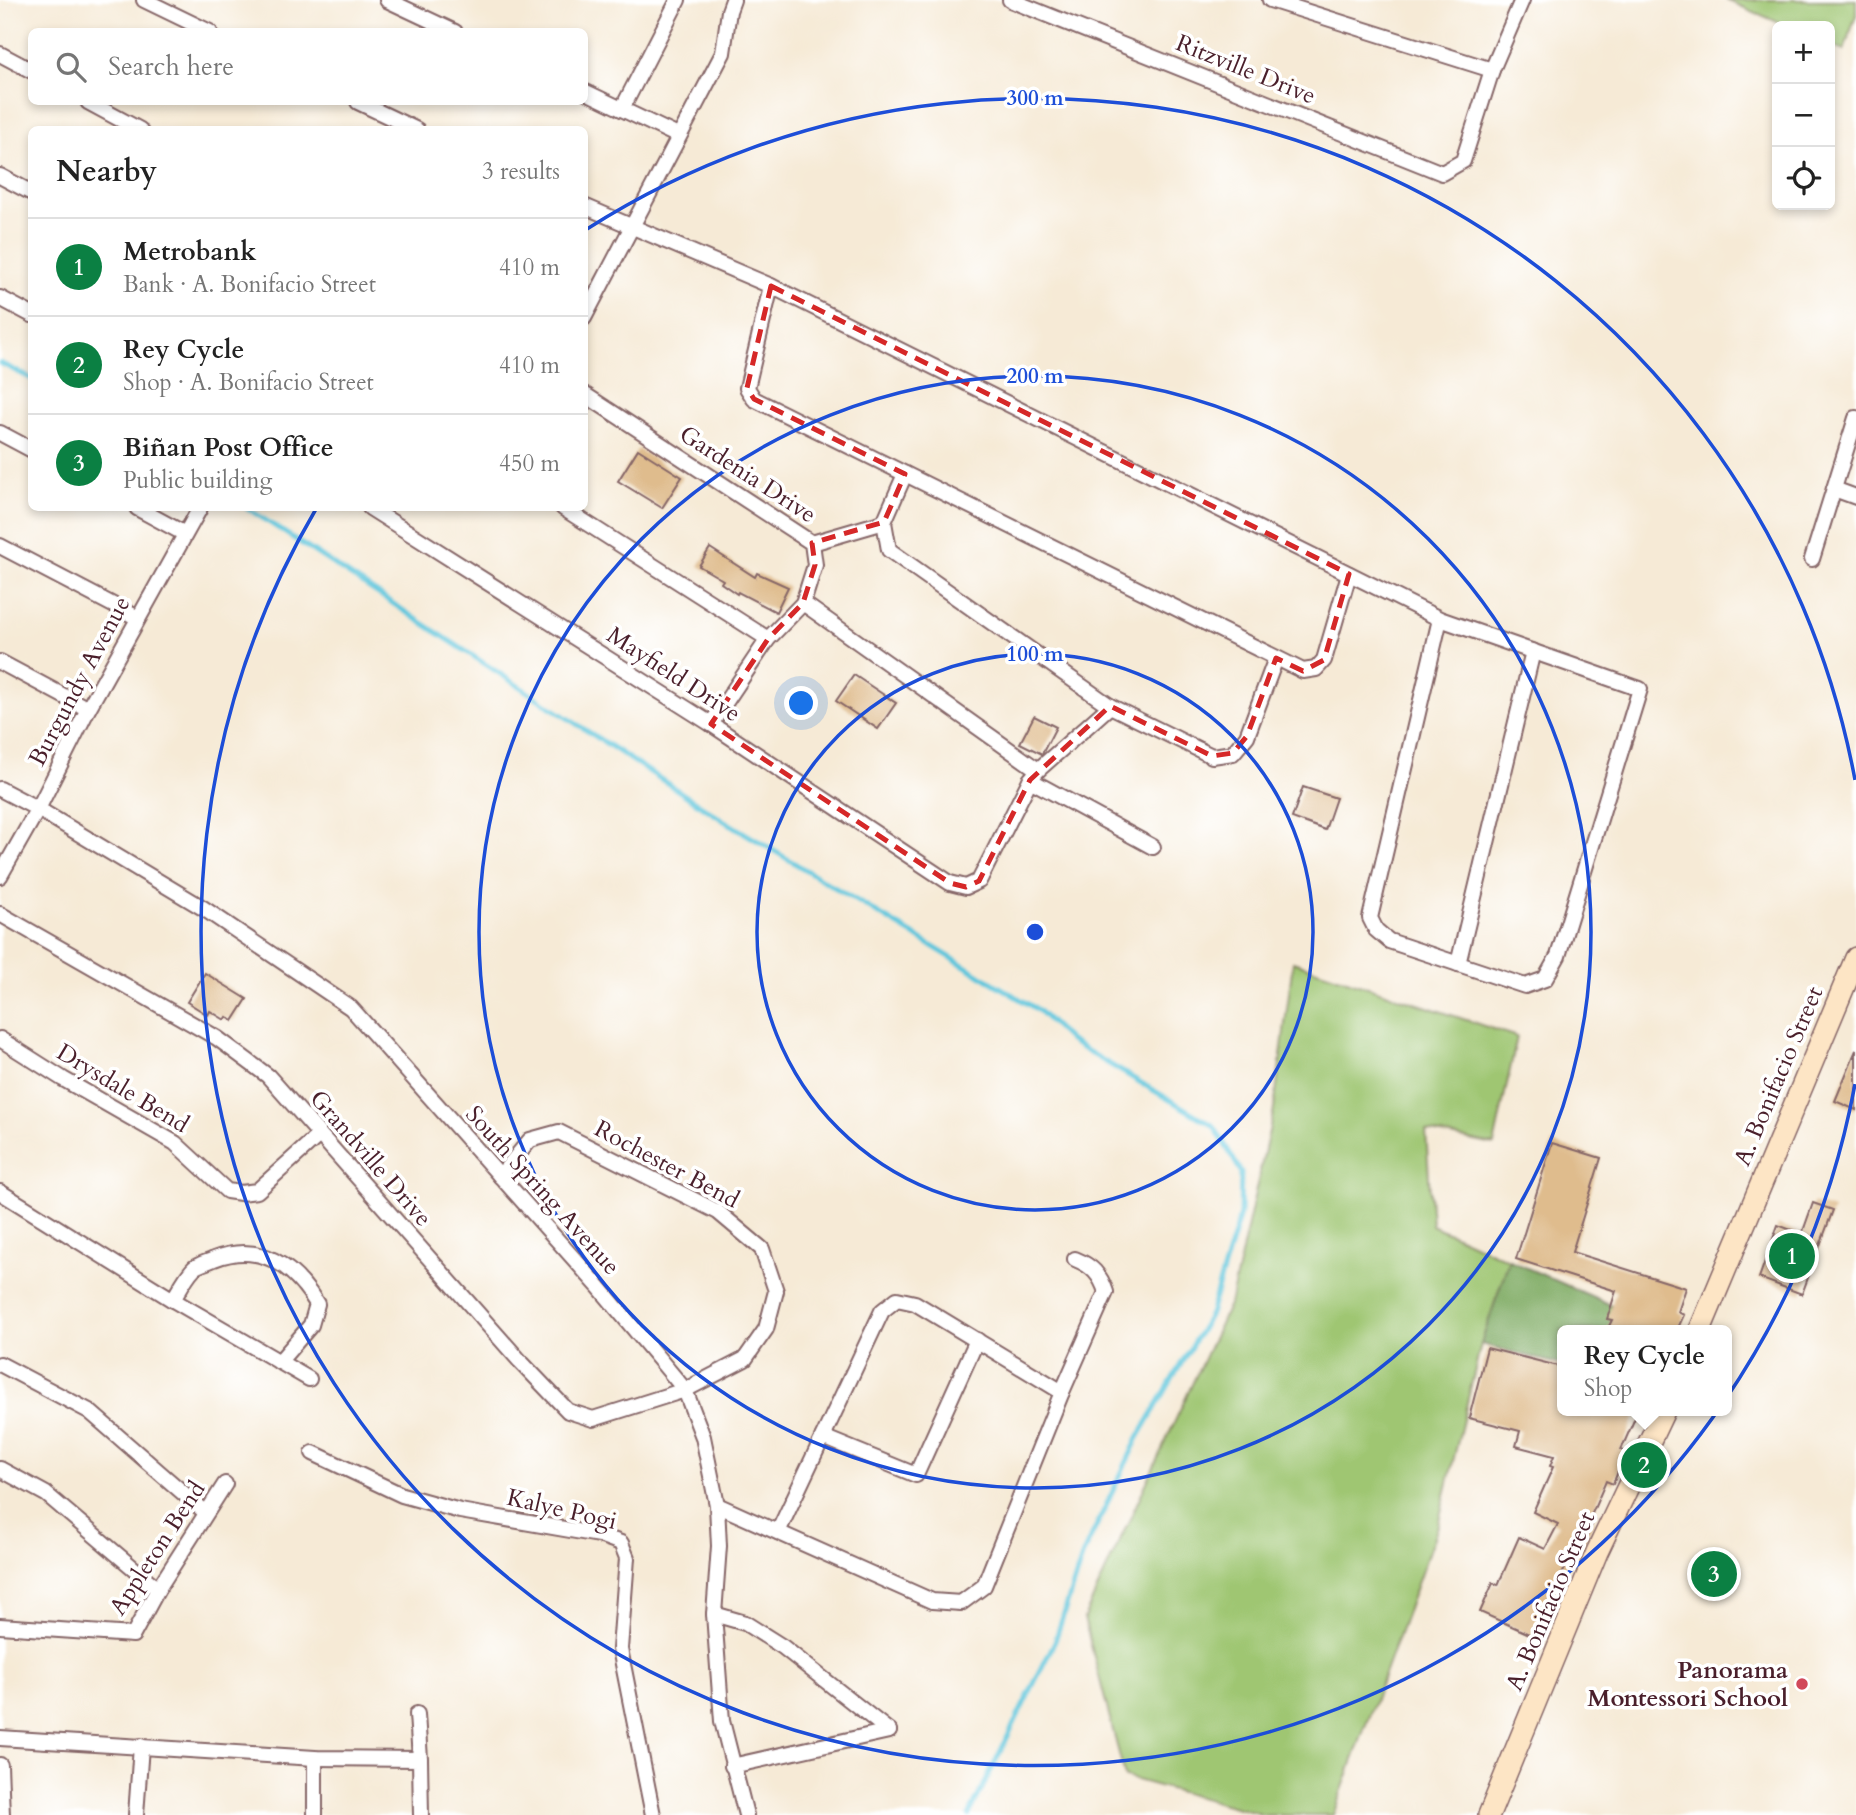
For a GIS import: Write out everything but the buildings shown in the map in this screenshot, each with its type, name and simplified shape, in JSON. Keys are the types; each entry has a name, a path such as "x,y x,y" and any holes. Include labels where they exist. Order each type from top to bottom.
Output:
{"main road":[{"name":"A. Bonifacio Street","path":"1702,1325 1856,958"},
{"name":"A. Bonifacio Street","path":"1489,1815 1597,1552 1662,1416"}],"street":[{"path":"144,0 202,28"},
{"path":"387,0 446,28"},
{"path":"622,109 678,0"},
{"path":"588,311 723,53 733,0"},
{"name":"Ritzville Drive","path":"1010,0 1441,173 1462,161 1492,70"},
{"path":"1270,0 1492,70 1522,0"},
{"path":"0,54 28,69"},
{"path":"588,93 678,136"},
{"path":"94,105 133,126"},
{"path":"364,105 405,126"},
{"path":"0,176 28,191"},
{"path":"588,208 771,286 1440,619 1640,689 1558,956 1545,979 1525,986 1389,941 1376,930 1370,918 1440,619"},
{"path":"771,286 747,388 754,399 1303,671 1316,668 1324,660 1349,574"},
{"path":"0,298 28,313"},
{"name":"Gardenia Drive","path":"588,397 813,543 815,565 803,603 768,639 711,724"},
{"path":"1812,559 1856,418"},
{"path":"0,433 28,448"},
{"path":"905,474 884,522 889,550 1110,705 1212,756 1233,752 1247,736 1276,657"},
{"path":"1834,489 1856,497"},
{"path":"143,511 185,534"},
{"name":"Burgundy Avenue","path":"0,876 38,809 88,709 198,511"},
{"name":"Mayfield Drive","path":"375,511 711,724 950,883 966,887 979,881 1034,775"},
{"path":"569,511 768,639"},
{"path":"813,543 884,522"},
{"path":"0,546 138,618"},
{"path":"803,603 1034,775 1153,847"},
{"path":"1458,964 1533,650"},
{"path":"0,662 88,709"},
{"path":"1034,775 1110,705"},
{"name":"South Spring Avenue","path":"0,789 203,908 351,1008 685,1390 703,1437 717,1505 719,1546 714,1614 722,1721 746,1815"},
{"name":"Grandville Drive","path":"0,914 217,1038 268,1076 520,1361 568,1411 593,1419 685,1390"},
{"name":"Drysdale Bend","path":"0,1039 63,1079 175,1143 227,1191 257,1191 319,1135"},
{"name":"Rochester Bend","path":"500,1176 530,1140 559,1132 718,1212 762,1249 776,1291 766,1329 746,1359 685,1390"},
{"path":"0,1192 173,1300 309,1379"},
{"path":"173,1300 195,1267 224,1255 255,1252 275,1261 305,1284 317,1304 311,1325 279,1362"},
{"path":"717,1505 932,1601 961,1603 984,1586 1062,1392 1106,1292 1101,1277 1089,1265 1075,1259"},
{"path":"778,1532 882,1311 897,1299 915,1303 1062,1392"},
{"path":"823,1437 916,1475 977,1340"},
{"path":"0,1364 89,1411 205,1512"},
{"name":"Kalye Pogi","path":"313,1453 402,1495 460,1511 599,1535 621,1543 627,1558 620,1649 653,1815"},
{"path":"0,1469 46,1494 158,1589"},
{"name":"Appleton Bend","path":"0,1626 133,1635 158,1589 225,1484"},
{"path":"714,1614 745,1623 783,1647 890,1731 732,1766"},
{"path":"417,1714 421,1815"},
{"path":"0,1738 315,1758 420,1759"},
{"path":"136,1815 141,1746"},
{"path":"315,1758 315,1815"},
{"path":"0,1765 2,1815"}],"highlighted area":[{"path":"771,286 1349,574 1324,660 1303,671 1276,658 1247,736 1233,753 1212,756 1110,706 1030,780 979,881 966,887 950,883 711,724 768,639 803,603 815,565 812,543 884,522 905,474 754,399 747,388"}],"green space":[{"path":"1726,0 1856,0 1856,15 1844,51 1835,47 1835,21 1775,21"},
{"path":"1293,962 1517,1037 1494,1145 1426,1131 1432,1225 1509,1260 1481,1344 1437,1529 1333,1815 1264,1815 1125,1777 1084,1618 1231,1300 1274,1109"},
{"path":"1509,1260 1623,1310 1614,1325 1557,1325 1557,1364 1481,1344"}],"waterway":[{"path":"0,363 28,377"},
{"path":"252,511 723,820 1038,1010 1070,1041 1214,1126 1241,1172 1240,1214 1210,1314 1138,1438 1083,1554 1055,1641 969,1815"}],"place":[{"name":"Metrobank","path":"1792,1256"},
{"name":"Rey Cycle","path":"1644,1465"},
{"name":"Biñan Post Office","path":"1714,1574"},
{"name":"Panorama Montessori School","path":"1802,1684"}]}
